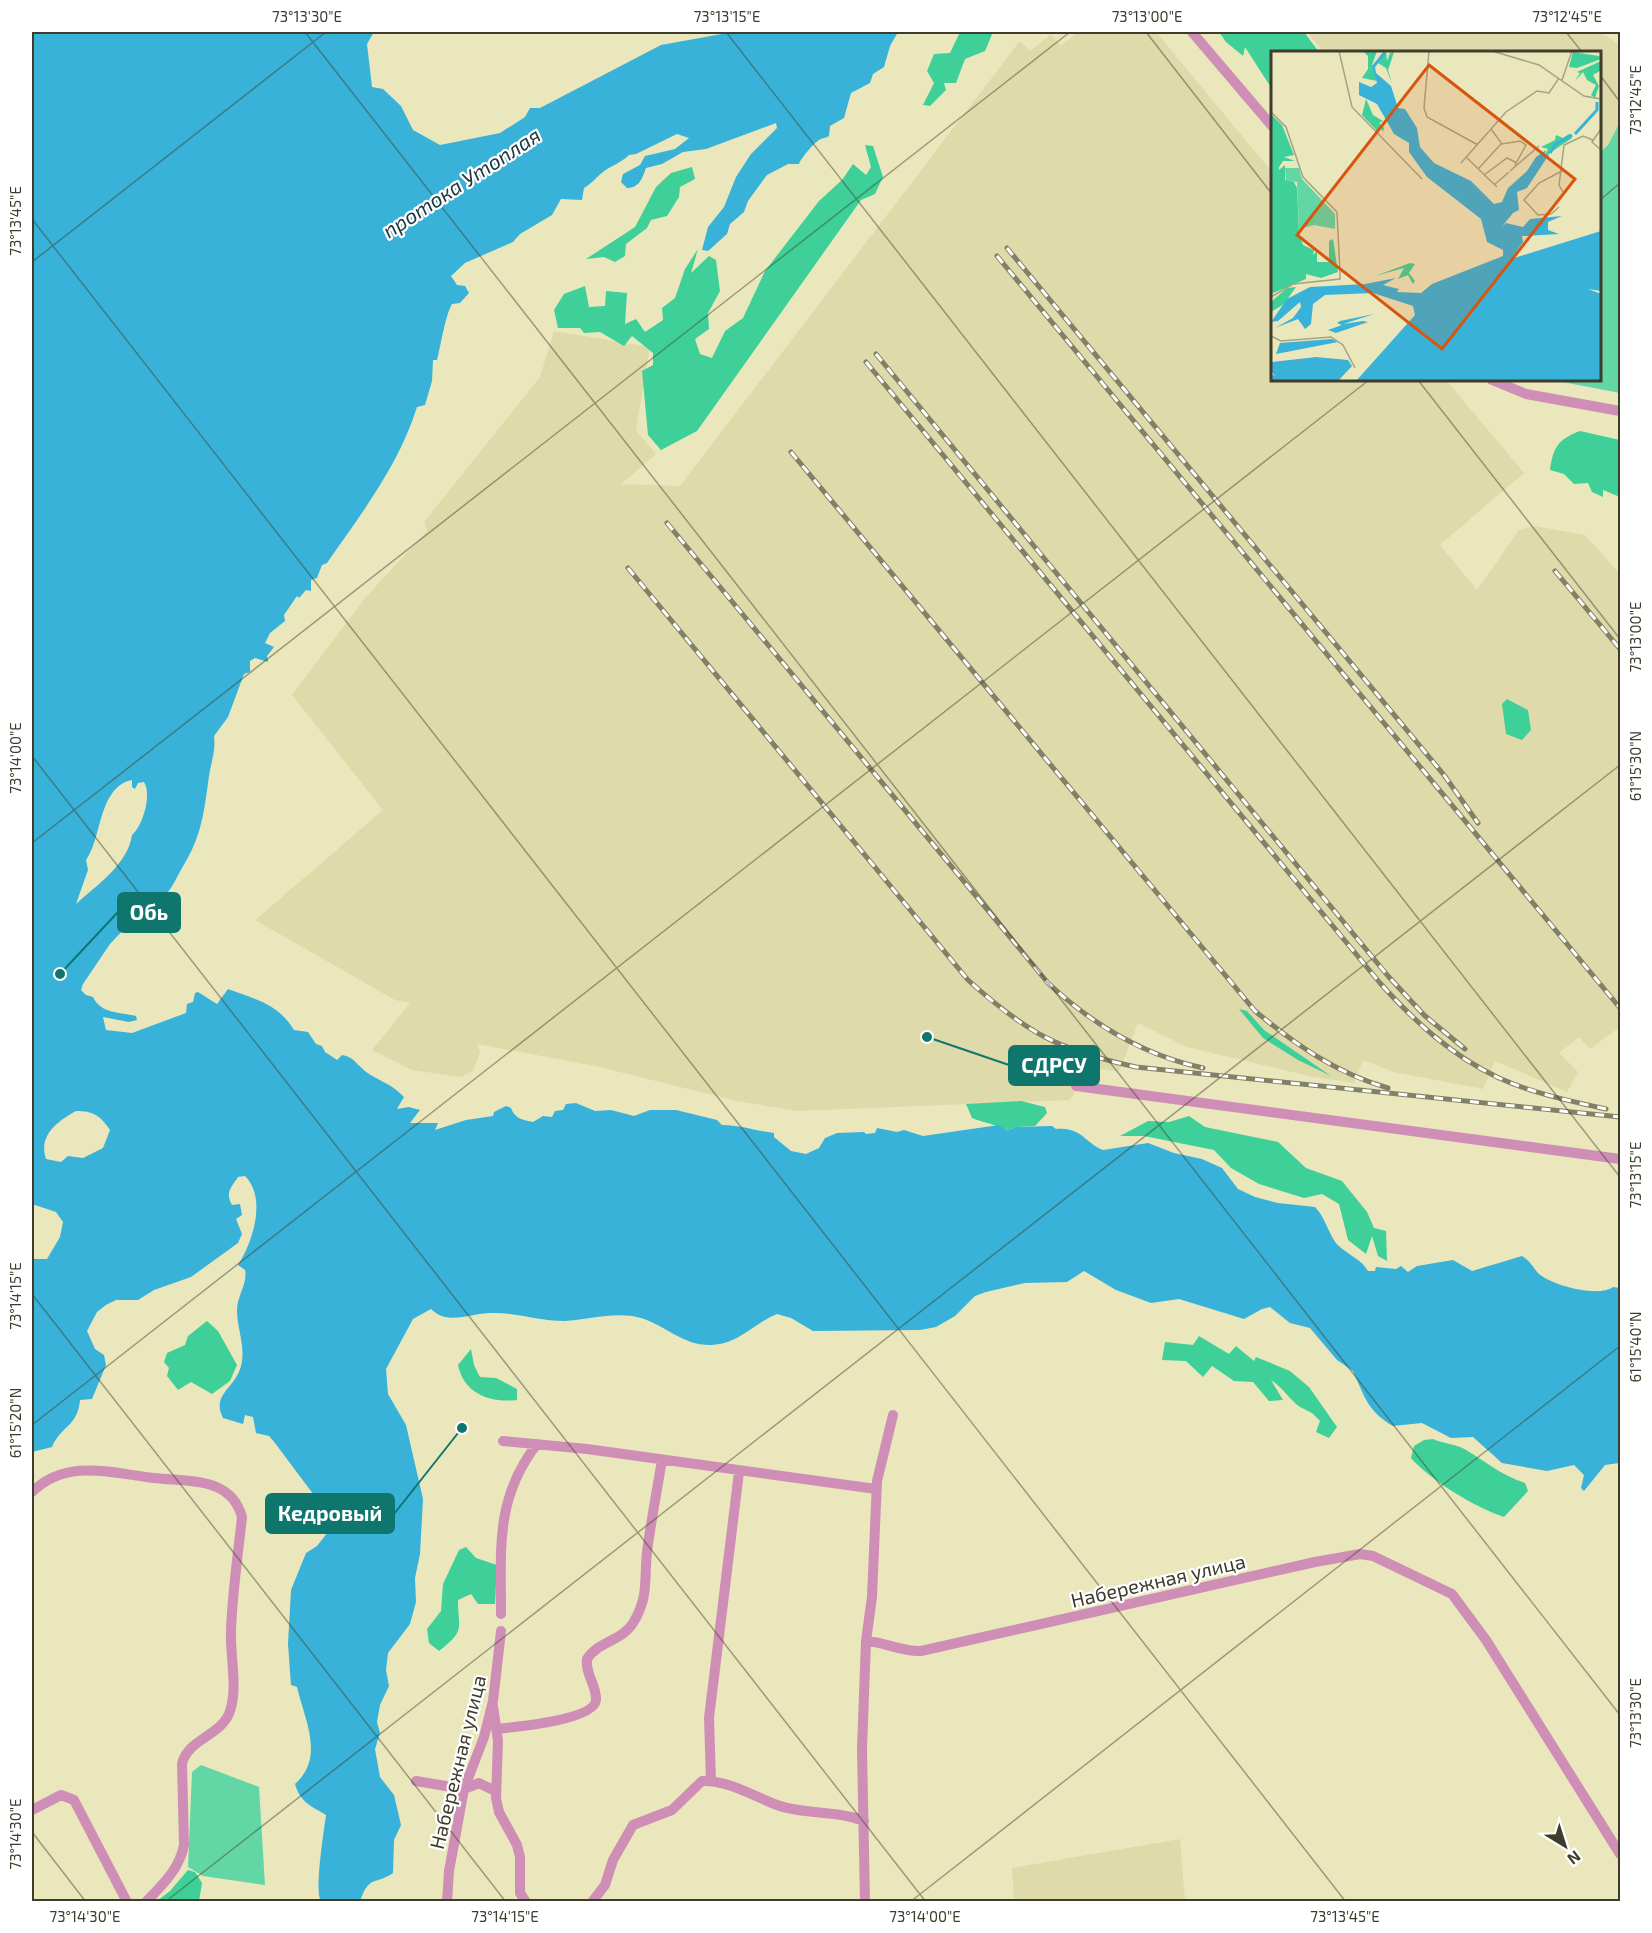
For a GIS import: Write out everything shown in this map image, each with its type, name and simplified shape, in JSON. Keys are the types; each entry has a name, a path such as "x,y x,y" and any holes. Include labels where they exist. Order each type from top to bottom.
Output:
{"street":[{"path":"1192,32 1271,125"},
{"path":"1494,381 1527,394 1620,411"},
{"path":"1076,1086 1620,1159"},
{"path":"864,1902 862,1749 866,1641 872,1597 876,1489 893,1415"},
{"path":"503,1441 876,1489"},
{"path":"501,1614 507,1501 520,1468 537,1444"},
{"path":"497,1729 566,1718 587,1712 594,1706 596,1697 587,1659 590,1653 621,1636 631,1627 644,1605 647,1551 662,1460"},
{"path":"32,1492 60,1474 84,1468 215,1485 238,1503 242,1517 230,1634 232,1707 222,1725 188,1749 184,1756 182,1764 184,1845 182,1858 176,1870 146,1902"},
{"path":"711,1780 709,1718 739,1472"},
{"name":"Набережная улица","path":"866,1641 881,1641 908,1652 921,1650 1360,1554 1383,1559 1452,1594 1486,1640 1620,1854"},
{"name":"Набережная улица","path":"447,1902 449,1871 464,1789 484,1737 493,1701 501,1631"},
{"path":"493,1701 497,1729 495,1791 499,1812 517,1845 520,1857 520,1893 526,1902"},
{"path":"592,1902 605,1885 613,1860 633,1826 672,1810 702,1781 711,1780 777,1804 834,1812 864,1821"},
{"path":"416,1781 464,1789 479,1783 495,1791"},
{"path":"32,1810 61,1795 74,1800 127,1902"}],"shaded area":[{"path":"1078,32 1156,32 1271,171 1271,381 1447,381 1524,473 1440,545 1477,590 1519,530 1535,526 1585,535 1620,574 1620,1027 1590,1049 1579,1037 1559,1053 1578,1072 1567,1092 1495,1061 1483,1089 1394,1072 1363,1060 1354,1083 1313,1077 1187,1047 1138,1023 1119,1072 1081,1065 1075,1093 1069,1100 797,1111 737,1101 595,1066 477,1044 480,1052 473,1071 461,1077 412,1070 372,1050 410,1003 395,1000 255,920 383,810 292,695 365,598 427,531 424,522 540,377 554,331 650,347 636,430 656,454 621,484 680,486 1020,41 1030,51 1051,34 1061,46"},
{"path":"1307,32 1600,32 1620,45 1620,122 1608,145 1601,151 1601,51 1323,51"},
{"path":"1180,1839 1185,1901 1014,1901 1012,1868"}],"green space":[{"path":"960,32 993,32 985,51 965,59 956,83 944,83 946,90 930,106 923,105 934,83 927,71 934,54 950,53"},
{"path":"1219,32 1304,32 1318,51 1271,51 1271,87 1245,47 1243,56 1226,42"},
{"path":"1620,122 1620,393 1557,381 1601,381 1601,151 1608,145"},
{"path":"865,145 873,146 883,177 875,194 861,200 697,431 661,450 648,435 642,371 653,365 653,353 632,336 624,346 600,332 584,333 580,328 558,328 554,310 564,294 585,286 589,307 605,306 606,291 627,293 625,324 636,319 645,332 663,320 662,308 675,298 685,269 698,249 691,273 709,256 716,260 720,291 708,313 709,329 695,339 700,354 712,358 725,331 743,318 765,271 819,201 842,180 853,164 866,175 871,167"},
{"path":"692,167 695,179 680,187 679,197 667,216 651,220 647,228 626,244 625,256 615,262 604,257 586,259 635,227 656,187 671,173"},
{"path":"1580,431 1620,440 1620,497 1603,490 1603,497 1592,492 1588,483 1574,484 1564,474 1550,470 1558,445 1566,437"},
{"path":"1507,699 1528,710 1531,730 1522,740 1506,734 1502,704"},
{"path":"1239,1009 1247,1011 1264,1030 1331,1076 1298,1060 1263,1038"},
{"path":"1021,1101 1045,1107 1047,1113 1035,1126 1016,1127 1007,1131 972,1118 966,1104"},
{"path":"1189,1116 1205,1127 1278,1142 1306,1168 1342,1181 1367,1212 1374,1228 1386,1231 1387,1261 1378,1256 1372,1236 1366,1254 1348,1240 1339,1204 1322,1194 1304,1198 1259,1184 1231,1168 1214,1150 1144,1136 1120,1136 1148,1121 1169,1122"},
{"path":"207,1321 218,1331 237,1365 230,1381 212,1394 191,1382 178,1390 167,1376 169,1368 164,1362 167,1353 185,1345 188,1336"},
{"path":"1199,1336 1229,1354 1236,1346 1254,1361 1256,1357 1290,1371 1309,1387 1337,1427 1329,1438 1316,1432 1320,1421 1312,1413 1297,1405 1271,1380 1283,1400 1269,1401 1253,1382 1234,1381 1212,1366 1203,1377 1186,1361 1162,1360 1165,1342 1193,1345"},
{"path":"471,1349 474,1365 480,1377 496,1378 517,1389 517,1400 488,1398 472,1390 461,1375 458,1365"},
{"path":"1433,1439 1462,1448 1502,1473 1525,1483 1528,1491 1504,1517 1467,1500 1441,1484 1411,1458 1414,1446 1424,1440"},
{"path":"466,1547 476,1558 497,1565 495,1604 478,1604 471,1594 458,1600 459,1628 453,1638 439,1651 429,1643 427,1629 441,1611 443,1584 459,1550"},
{"path":"201,1765 259,1787 265,1885 203,1876 188,1867 192,1772"},
{"path":"188,1870 195,1872 202,1883 199,1901 157,1901 170,1891"}],"water":[{"name":"протока Утоплая","path":"32,32 374,32 367,44 372,87 383,89 401,106 413,130 440,145 500,133 525,117 530,108 540,108 661,45 733,32 898,32 890,46 884,67 873,74 870,83 851,93 844,118 830,126 829,136 814,144 799,164 788,164 767,175 748,201 744,212 730,224 727,234 708,251 702,250 708,227 724,207 736,177 751,154 777,128 776,123 706,149 683,152 662,164 646,168 637,185 627,188 621,182 623,174 640,165 645,156 675,149 689,138 677,134 636,154 629,155 584,188 582,200 561,199 552,215 520,234 513,242 465,263 451,276 457,285 465,286 469,293 460,303 452,304 450,309 437,360 433,360 432,381 425,405 417,407 390,469 327,563 322,565 317,578 311,580 311,591 306,590 299,598 297,596 284,615 285,621 270,633 265,643 274,647 267,656 268,662 255,658 250,661 250,672 244,674 228,717 214,736 214,752 201,824 194,845 174,884 158,902 149,921 139,924 136,933 125,928 110,944 81,990 93,997 101,1007 117,1013 136,1016 137,1020 129,1022 103,1017 106,1030 132,1033 186,1013 187,1004 193,1002 195,993 198,992 217,1004 228,989 257,1000 281,1014 294,1030 308,1032 316,1044 322,1046 325,1052 337,1060 342,1055 350,1058 369,1074 396,1089 404,1097 397,1109 409,1107 420,1110 410,1123 438,1123 435,1130 466,1120 493,1116 494,1112 506,1106 520,1118 533,1122 543,1116 552,1117 555,1111 563,1110 566,1104 576,1103 595,1111 611,1110 634,1116 650,1110 676,1110 717,1120 722,1125 774,1133 774,1137 791,1151 806,1154 819,1148 825,1138 837,1133 875,1133 877,1128 897,1132 904,1130 923,1136 999,1125 1007,1131 1016,1127 1052,1126 1056,1129 1077,1132 1103,1150 1148,1143 1174,1153 1202,1159 1222,1168 1238,1189 1255,1197 1278,1203 1315,1207 1337,1243 1362,1263 1368,1271 1375,1271 1376,1267 1396,1269 1401,1266 1408,1272 1417,1266 1453,1260 1472,1271 1522,1256 1538,1273 1563,1286 1586,1291 1620,1288 1619,1463 1605,1465 1584,1491 1581,1488 1584,1475 1574,1465 1547,1471 1502,1463 1473,1437 1451,1438 1422,1423 1393,1426 1372,1408 1353,1371 1337,1360 1310,1328 1290,1323 1270,1307 1244,1319 1179,1299 1151,1303 1116,1290 1084,1271 1067,1282 1025,1283 975,1296 955,1316 936,1327 920,1330 813,1331 791,1318 777,1314 730,1341 712,1345 692,1342 650,1321 632,1316 564,1321 491,1313 452,1318 438,1314 431,1309 413,1319 386,1369 388,1394 406,1425 423,1499 420,1554 415,1578 416,1602 410,1624 388,1653 386,1670 389,1686 380,1705 377,1722 380,1733 375,1749 380,1777 394,1795 401,1825 394,1840 393,1873 370,1884 360,1901 321,1901 319,1874 326,1815 303,1799 295,1784 304,1773 311,1750 308,1726 297,1687 291,1685 288,1644 291,1590 306,1553 317,1546 328,1532 331,1518 269,1436 256,1433 253,1417 245,1415 243,1424 223,1418 220,1410 222,1397 238,1374 242,1359 237,1310 246,1275 245,1270 238,1265 253,1233 256,1208 252,1185 245,1176 238,1177 229,1193 232,1205 240,1204 242,1215 236,1219 242,1234 238,1243 191,1277 154,1290 138,1300 116,1300 97,1312 87,1331 95,1349 104,1355 106,1365 92,1399 80,1400 79,1409 73,1421 60,1434 52,1447 32,1452 32,1259 47,1259 60,1237 63,1222 56,1212 32,1204","holes":["132,780 132,787 135,789 138,783 144,782 146,787 147,802 140,825 132,835 125,855 118,865 76,904 88,870 86,860 107,803 113,792","76,1111 96,1115 110,1130 103,1148 83,1158 68,1156 61,1162 46,1159 44,1150 47,1136 56,1124"]}],"railway":[{"path":"1007,248 1444,775 1478,823"},
{"path":"997,256 1620,1008"},
{"path":"876,354 1388,976 1424,1015 1465,1049"},
{"path":"866,362 1380,983 1406,1011 1435,1037 1465,1059 1499,1078 1565,1100 1606,1109"},
{"path":"791,452 1255,1011 1317,1057 1369,1082 1388,1088"},
{"path":"667,523 1048,983 1083,1012 1120,1036 1160,1055 1203,1068"},
{"path":"628,568 968,980 1008,1014 1045,1037 1085,1054 1136,1067 1620,1117"},
{"path":"1555,571 1620,649"}],"place":[{"name":"Обь","path":"60,974"},
{"name":"СДРСУ","path":"927,1037"},
{"name":"Кедровый","path":"462,1428"}]}
